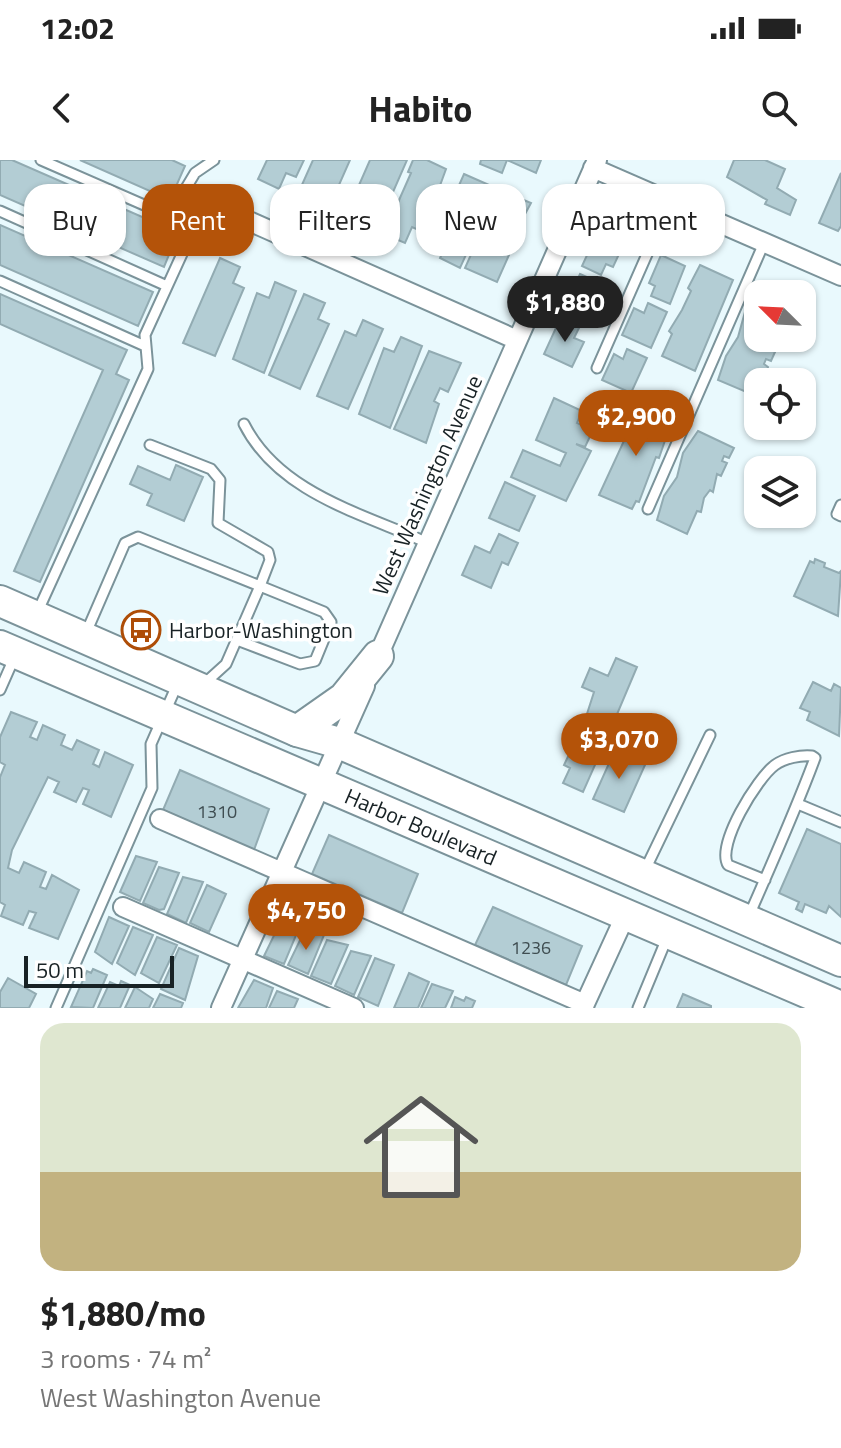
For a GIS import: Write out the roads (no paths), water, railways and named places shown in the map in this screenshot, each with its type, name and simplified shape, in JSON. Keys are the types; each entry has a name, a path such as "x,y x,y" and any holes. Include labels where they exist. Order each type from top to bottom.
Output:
{"main road":[{"name":"Harbor Boulevard","path":"0,601 297,731 339,743 841,961"},
{"name":"Harbor Boulevard","path":"8,649 320,785 627,912 841,1007"},
{"path":"297,731 344,698 378,656"}],"street":[{"path":"595,164 634,184"},
{"name":"West Washington Avenue","path":"221,1008 595,164"},
{"path":"254,223 517,340"},
{"path":"725,226 841,276"},
{"path":"160,819 584,1006 627,912"},
{"path":"123,907 354,1008"}],"lane":[{"path":"41,160 142,204"},
{"path":"186,184 212,160"},
{"path":"0,211 167,286"},
{"path":"648,509 764,243"},
{"path":"35,616 148,369 145,335 181,256"},
{"path":"597,368 646,256"},
{"path":"0,281 145,346"},
{"path":"244,424 256,447 290,479 428,543"},
{"path":"56,1008 152,788 151,744 163,716 190,684 226,664 270,560 268,552 218,523 220,480 211,469 150,445"},
{"path":"841,505 837,514 841,516"},
{"path":"83,638 125,543 138,537 324,612 331,622 325,644 315,661 300,664 237,640"},
{"path":"0,690 8,649"},
{"path":"643,875 710,735"},
{"path":"747,920 765,880 798,804 815,758 812,756 778,762 767,771 750,792 724,851 728,865 765,880"},
{"path":"798,804 841,822"},
{"path":"638,1008 670,932"}],"place":[{"name":"Harbor-Washington","path":"141,630"}]}
